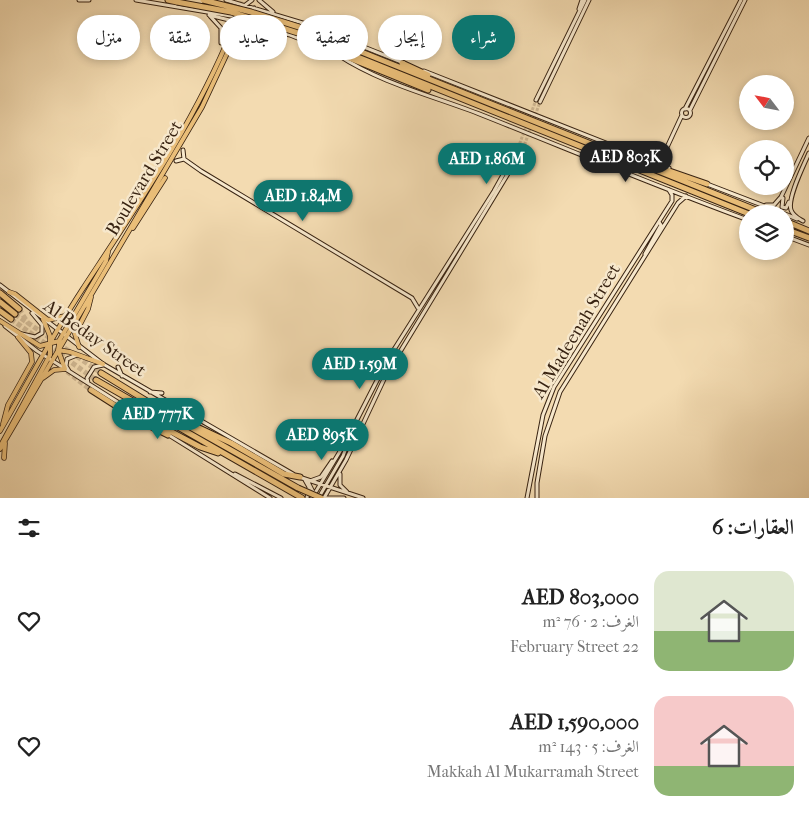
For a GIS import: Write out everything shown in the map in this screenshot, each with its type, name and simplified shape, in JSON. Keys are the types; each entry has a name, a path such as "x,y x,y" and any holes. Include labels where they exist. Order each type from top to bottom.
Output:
{"highway":[{"path":"168,0 231,12 297,29"},
{"path":"202,0 251,12 297,29"},
{"path":"368,57 622,155 707,184"},
{"path":"353,60 408,83 450,95"},
{"path":"368,60 450,95 739,210"},
{"path":"402,62 450,88"},
{"path":"622,155 633,162 743,205"},
{"path":"794,225 809,231"},
{"path":"794,232 809,238"},
{"path":"0,293 19,309"},
{"path":"0,302 15,314"},
{"path":"0,311 11,319"},
{"name":"Al Beday Street","path":"101,373 176,419 298,488 318,497"},
{"name":"Al Beday Street","path":"96,380 220,453 302,498"},
{"path":"91,390 138,420 168,435"},
{"path":"123,406 200,447 220,453"},
{"path":"176,419 194,424 284,474 303,478"}],"main road":[{"path":"79,0 89,0"},
{"path":"136,0 222,15"},
{"path":"226,0 238,2 272,14"},
{"path":"240,13 252,0"},
{"path":"259,0 264,7 277,15"},
{"path":"584,0 538,101 590,0"},
{"path":"664,166 662,160 666,149 685,109 743,0"},
{"path":"683,116 690,116 690,110 743,0"},
{"path":"231,1 240,13"},
{"path":"228,15 232,9 231,1"},
{"path":"238,2 240,13"},
{"path":"231,15 255,8"},
{"path":"203,11 208,15"},
{"path":"246,15 251,11 277,15"},
{"path":"210,17 220,27"},
{"path":"287,18 760,204 776,204 782,195"},
{"name":"Boulevard Street","path":"3,426 66,315 166,158 202,95 220,56"},
{"name":"Boulevard Street","path":"64,336 202,107 224,60"},
{"path":"346,60 359,68 393,83 739,216"},
{"path":"685,109 690,110"},
{"path":"794,174 809,138"},
{"path":"318,497 376,379 418,308 494,191 518,148"},
{"path":"318,497 330,490 372,402 394,362 523,149"},
{"path":"653,162 666,149"},
{"path":"182,150 184,159 412,298 418,308"},
{"path":"794,190 809,153"},
{"path":"136,196 159,164 166,158"},
{"path":"176,162 184,159"},
{"path":"804,164 809,160"},
{"path":"125,237 165,178"},
{"path":"796,184 791,209 795,216 803,221"},
{"name":"Al Madeenah Street","path":"527,498 541,421 554,387 659,222 672,199 668,189"},
{"path":"785,195 781,203 783,208 788,206 792,195"},
{"name":"Al Madeenah Street","path":"536,496 545,436 556,401 565,383 678,203 687,196"},
{"path":"794,218 809,223"},
{"path":"643,260 661,225 659,222"},
{"path":"794,239 809,245"},
{"path":"0,448 3,438 58,350 106,261 108,251"},
{"path":"0,285 25,305 38,320 43,330 36,338 18,335"},
{"path":"9,292 15,294 48,320 66,315"},
{"path":"78,347 74,335 89,306 91,294"},
{"path":"412,298 425,298"},
{"name":"Al Beday Street","path":"25,305 78,347 149,392 303,478 330,490 363,498"},
{"path":"0,448 40,381 50,360 51,344 49,332 43,319"},
{"path":"0,321 50,360 269,498"},
{"path":"18,335 40,346 59,341 64,336"},
{"path":"0,431 3,426 6,409 32,362 31,354 18,335"},
{"path":"59,341 58,350 65,369"},
{"path":"44,356 58,350 80,355 103,364"},
{"path":"70,372 66,366 68,359 73,355 80,355"},
{"path":"394,362 394,368"},
{"path":"88,383 88,377 94,367 103,364"},
{"path":"118,367 122,376"},
{"path":"40,381 54,370 65,369"},
{"path":"149,392 162,393"},
{"path":"205,423 214,422"},
{"path":"323,486 343,456 352,428"},
{"path":"241,439 246,446"},
{"path":"4,458 5,440"},
{"path":"310,481 321,477 339,453"},
{"path":"340,472 340,485 354,495"},
{"path":"232,473 281,498"},
{"path":"303,478 318,497 344,498"},
{"path":"303,478 309,487 308,498"},
{"path":"529,491 531,497 536,496"}],"tunnel":[{"path":"237,15 242,0"},
{"path":"518,148 536,100"},
{"path":"523,149 540,102"},
{"path":"19,309 28,323"},
{"path":"15,314 101,373"},
{"path":"11,319 96,380"},
{"path":"61,367 91,390"}]}
